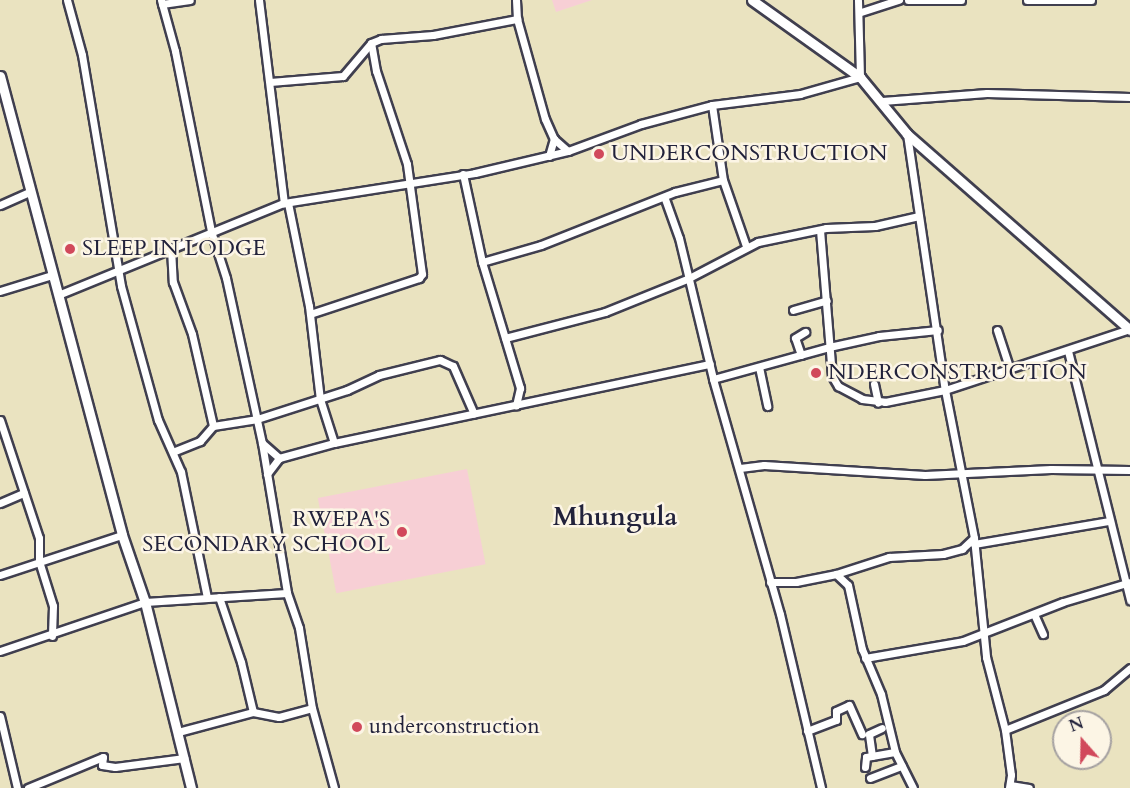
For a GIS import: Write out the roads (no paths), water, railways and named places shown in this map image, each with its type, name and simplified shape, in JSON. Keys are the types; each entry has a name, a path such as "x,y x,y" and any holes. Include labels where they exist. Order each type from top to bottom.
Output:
{"main road":[{"path":"752,0 860,77 882,101 907,135 1130,330"},
{"path":"0,76 29,192 123,535 144,602 191,788"}],"street":[{"path":"67,0 82,55 118,271 158,420 173,452 195,528 207,597"},
{"path":"190,0 161,2 211,231 226,278 257,418 287,593 299,628 312,708 334,788"},
{"path":"259,0 286,203 310,314 320,399 334,443"},
{"path":"516,0 517,19 554,139 568,151"},
{"path":"58,295 211,231 286,203 408,180 463,174 549,156 641,124 712,105 800,94 860,77 861,12 858,0"},
{"path":"861,12 899,0"},
{"path":"908,0 961,0"},
{"path":"1027,0 1091,0"},
{"path":"270,82 343,76 371,43 517,19"},
{"path":"310,314 419,278 423,267 404,148 376,71 371,43"},
{"path":"882,101 987,93 1130,97"},
{"path":"712,105 723,180 746,246"},
{"path":"907,135 938,330 945,390 974,541 986,657 1005,730 1009,787 1029,788"},
{"path":"549,156 554,139"},
{"path":"463,174 482,262 520,388 516,406"},
{"path":"482,262 665,199 696,184 723,180"},
{"path":"0,205 29,192"},
{"path":"665,199 689,278 713,379 740,468 821,788"},
{"path":"505,338 605,312 689,278 746,246 820,230 875,226 919,216"},
{"path":"820,230 829,347 834,381 856,397 878,402 945,390 1009,367 1068,351 1130,330"},
{"path":"171,248 174,286 192,334 213,426"},
{"path":"0,291 52,275"},
{"path":"793,310 827,300"},
{"path":"713,379 829,347 879,336 938,330"},
{"path":"997,330 1009,367"},
{"path":"801,355 795,338 805,332"},
{"path":"1068,351 1098,468 1108,521 1130,600"},
{"path":"173,452 200,441 213,426 257,418 320,399 379,375 446,360 453,366 474,414"},
{"path":"267,474 279,458 334,443 710,364"},
{"path":"759,367 767,406"},
{"path":"874,384 878,402"},
{"path":"0,420 2,438 39,538 39,561 52,606 52,636"},
{"path":"262,443 279,458"},
{"path":"740,468 764,465 961,475 1098,468 1130,470"},
{"path":"0,503 24,493"},
{"path":"770,582 836,574 873,560 956,551 974,541 1108,521"},
{"path":"0,575 123,535"},
{"path":"836,574 848,585 865,658 880,694 895,752 913,788"},
{"path":"865,658 950,645 1127,583"},
{"path":"0,651 52,636 144,602 287,593"},
{"path":"219,597 253,712"},
{"path":"1034,614 1043,634"},
{"path":"1005,730 1104,690 1130,668"},
{"path":"807,732 836,720 836,711 849,705 862,734"},
{"path":"178,732 253,712 279,717 312,708"},
{"path":"0,716 17,788"},
{"path":"872,756 869,734 882,728"},
{"path":"865,767 866,757 895,752"},
{"path":"28,788 103,757 102,765 115,767 184,758"},
{"path":"870,778 902,766"}],"place":[{"name":"UNDERCONSTRUCTION","path":"599,154"},
{"name":"SLEEP IN LODGE","path":"70,249"},
{"name":"NDERCONSTRUCTION","path":"816,373"},
{"name":"RWEPA'S SECONDARY SCHOOL","path":"402,532"},
{"name":"underconstruction","path":"357,727"}],"district":[{"name":"Mhungula","path":"615,517"}]}
